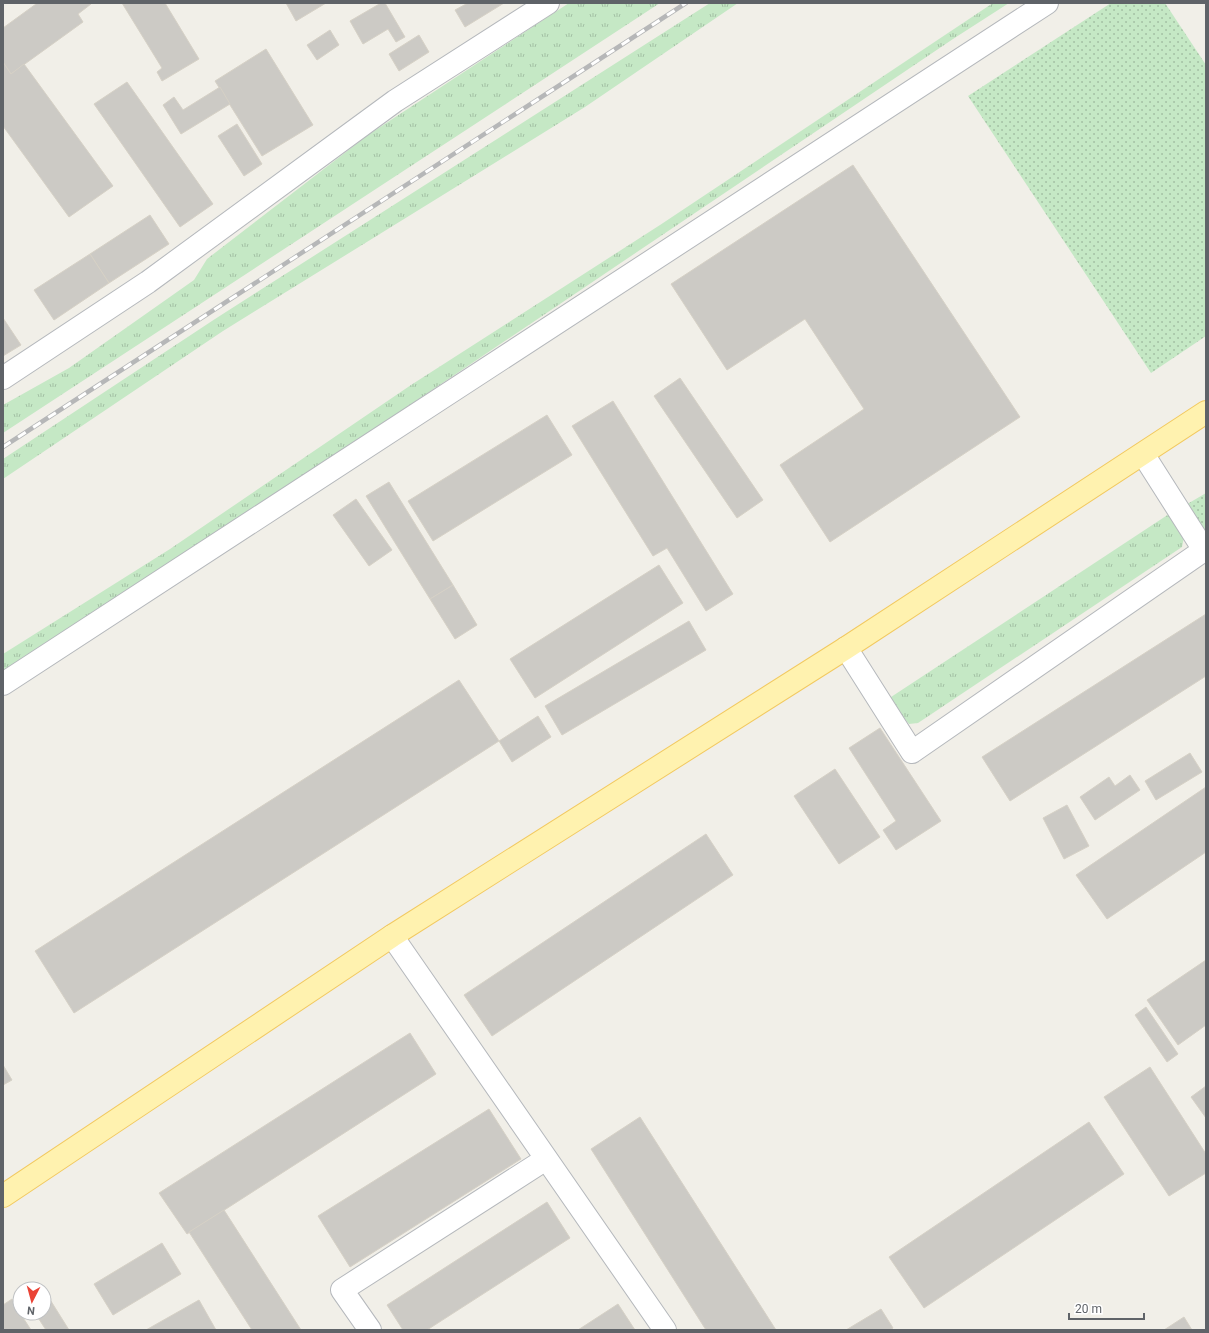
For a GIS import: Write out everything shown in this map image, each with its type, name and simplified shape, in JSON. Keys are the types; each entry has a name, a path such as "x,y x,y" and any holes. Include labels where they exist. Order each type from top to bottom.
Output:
{"main road":[{"path":"3,1196 392,936 846,648 1206,412"}],"street":[{"path":"3,378 148,282 395,101 548,3"},
{"path":"3,684 1047,3"},
{"path":"846,648 912,752 1204,550 1143,454"},
{"path":"392,936 665,1330"},
{"path":"370,1330 342,1290 546,1159"}],"green space":[{"path":"569,3 660,3 3,433 3,405 69,368 194,280 207,259 368,135"},
{"path":"710,3 738,3 585,107 223,331 3,479 3,459 215,319"},
{"path":"993,3 1009,3 953,39 318,467 3,671 3,654 170,549 411,385 660,225"},
{"path":"1111,3 1165,3 1206,65 1206,336 1151,373 968,96"},
{"path":"1206,493 1206,538 1184,506"},
{"path":"1169,514 1184,537 1182,547 918,723 909,724 888,699"}],"building":[{"path":"35,3 91,4 78,14 83,22 11,74 3,62 3,28 36,4"},
{"path":"122,3 165,3 199,59 162,81 157,72 162,68"},
{"path":"286,3 326,3 296,21"},
{"path":"381,3 385,3 405,37 396,42 388,29 363,44 350,21"},
{"path":"468,3 504,3 465,27 455,10"},
{"path":"330,30 339,45 317,60 307,45"},
{"path":"419,35 429,52 399,71 389,54"},
{"path":"266,49 313,125 262,156 215,81"},
{"path":"3,62 11,74 24,64 113,186 69,217 3,126"},
{"path":"127,82 213,204 180,227 94,104"},
{"path":"220,87 230,104 181,134 163,105 174,97 183,110"},
{"path":"237,124 262,164 244,176 218,136"},
{"path":"853,165 1020,417 830,542 780,465 864,409 805,319 727,370 671,284"},
{"path":"150,215 169,244 109,283 90,254"},
{"path":"90,254 109,283 54,320 34,290"},
{"path":"3,318 21,345 3,356"},
{"path":"680,378 763,500 737,518 654,396"},
{"path":"613,401 733,594 706,611 667,548 653,556 572,426"},
{"path":"547,415 572,455 433,541 408,501"},
{"path":"389,482 453,585 430,599 366,496"},
{"path":"356,499 392,550 369,566 333,515"},
{"path":"659,565 683,603 535,698 510,659"},
{"path":"453,585 477,625 455,639 430,599"},
{"path":"1206,614 1206,676 1010,801 982,757"},
{"path":"689,621 706,650 562,735 545,706"},
{"path":"459,680 499,741 74,1013 35,951"},
{"path":"538,716 551,737 512,762 499,741"},
{"path":"880,728 941,821 896,850 883,830 896,821 849,748"},
{"path":"1190,753 1202,772 1156,800 1145,781"},
{"path":"835,769 880,837 839,864 794,796"},
{"path":"1130,775 1140,790 1095,820 1080,797 1109,777 1115,786"},
{"path":"1206,787 1206,852 1107,919 1076,875"},
{"path":"1067,805 1089,846 1064,859 1043,818"},
{"path":"706,834 733,875 492,1036 464,995"},
{"path":"1206,960 1206,1025 1178,1045 1147,1000"},
{"path":"1146,1007 1178,1054 1167,1062 1135,1015"},
{"path":"410,1033 436,1074 187,1234 159,1193"},
{"path":"3,1065 12,1080 3,1085"},
{"path":"1150,1067 1206,1154 1206,1173 1169,1196 1104,1097"},
{"path":"1206,1086 1206,1118 1191,1097"},
{"path":"489,1109 521,1159 350,1267 318,1216"},
{"path":"640,1117 776,1330 706,1330 591,1149"},
{"path":"1089,1122 1124,1174 924,1308 889,1257"},
{"path":"547,1202 570,1238 427,1330 403,1330 387,1305"},
{"path":"224,1210 301,1330 252,1330 189,1232"},
{"path":"162,1243 181,1274 113,1315 94,1284"},
{"path":"12,1299 12,1321 25,1321 31,1330 3,1330 3,1305"},
{"path":"199,1300 216,1330 146,1330"},
{"path":"52,1303 69,1330 46,1330 40,1321 52,1321"},
{"path":"618,1304 635,1330 578,1330"},
{"path":"881,1309 893,1328 890,1330 846,1330"},
{"path":"1184,1317 1192,1330 1164,1330"}],"railway":[{"path":"3,447 686,3"}]}
